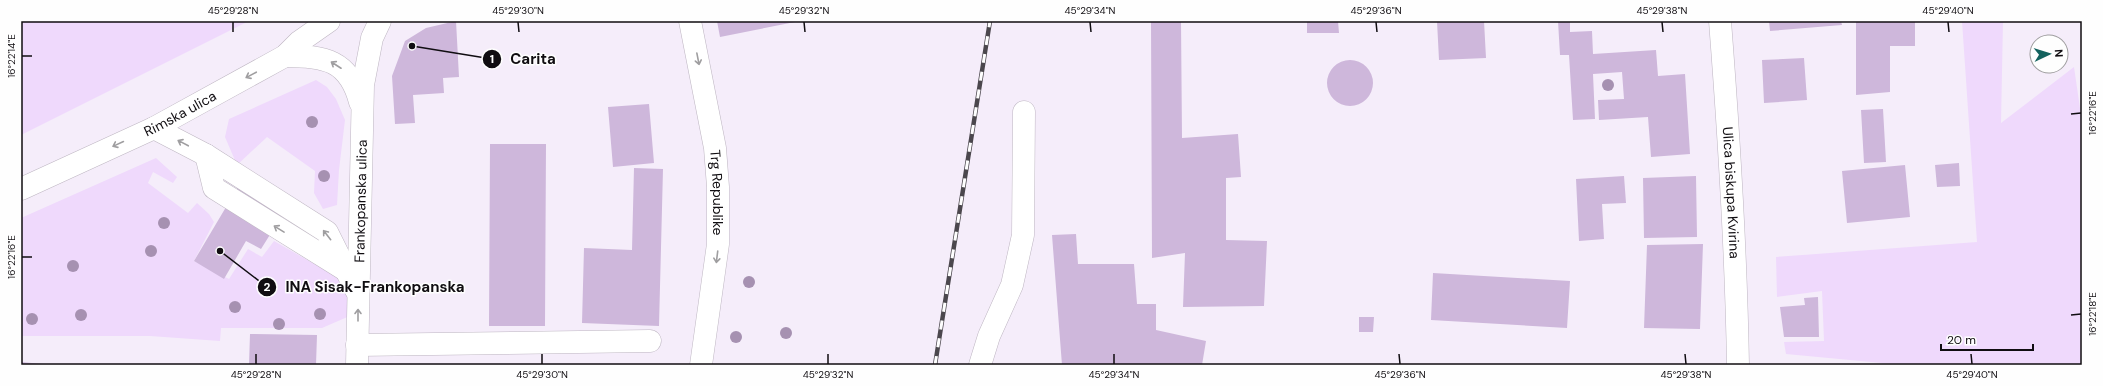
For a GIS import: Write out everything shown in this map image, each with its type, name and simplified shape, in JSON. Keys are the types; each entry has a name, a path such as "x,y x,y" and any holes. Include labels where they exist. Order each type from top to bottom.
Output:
{"street":[{"name":"Rimska ulica","path":"21,189 154,128 285,56 299,42 329,21"},
{"name":"Frankopanska ulica","path":"357,355 363,85 372,38 380,21"},
{"name":"Trg Republike","path":"690,21 715,148 718,186 718,244 701,365"},
{"name":"Ulica biskupa Kvirina","path":"1720,21 1730,139 1736,267 1738,365"},
{"name":"Frankopanska ulica","path":"285,56 307,56 332,62 349,76 356,87 362,109"},
{"path":"980,365 989,336 1012,285 1023,235 1024,112"},
{"path":"154,128 206,155 327,232 358,294"},
{"path":"357,355 650,341"}],"shaded area":[{"path":"21,21 249,21 21,135"},
{"path":"1962,21 2003,21 2001,123 2065,74 2069,74 2069,71 2074,67 2082,122 2082,365 1903,365 1786,354 1784,342 1824,341 1822,291 1777,297 1776,257 1977,242"},
{"path":"316,80 327,87 336,99 345,120 339,170 337,205 323,209 314,193 315,171 267,137 237,165 225,137 229,119"},
{"path":"156,158 177,177 173,183 153,172 148,183 188,213 197,203 209,214 214,222 194,261 229,279 248,249 262,257 274,241 337,277 354,296 352,315 322,328 221,328 220,341 150,336 21,336 21,218"}],"building":[{"path":"456,21 459,77 443,78 444,93 413,95 415,123 395,124 392,76 405,41 426,28"},
{"path":"717,21 795,21 795,22 720,37"},
{"path":"1151,21 1181,21 1182,138 1238,134 1241,177 1226,178 1226,240 1267,241 1264,306 1183,307 1185,253 1152,258"},
{"path":"1307,21 1338,21 1339,33 1307,33"},
{"path":"1437,21 1484,21 1486,58 1439,60"},
{"path":"1558,21 1570,21 1570,32 1592,31 1593,54 1656,50 1658,76 1685,74 1690,154 1651,157 1648,117 1599,120 1598,100 1624,99 1622,72 1593,74 1595,119 1573,120 1569,55 1560,55"},
{"path":"1769,21 1841,21 1842,25 1770,31"},
{"path":"1856,21 1915,21 1915,46 1890,46 1890,92 1856,95"},
{"path":"1804,58 1807,100 1764,103 1762,60"},
{"path":"1355,60 1367,66 1372,74 1372,92 1367,100 1359,105 1345,106 1333,100 1328,92 1327,78 1333,66 1341,61"},
{"path":"649,104 654,163 613,167 608,107"},
{"path":"1883,109 1886,162 1864,163 1861,110"},
{"path":"490,144 546,144 545,326 489,326"},
{"path":"1959,163 1960,186 1937,187 1935,165"},
{"path":"1905,165 1910,217 1847,223 1842,171"},
{"path":"634,168 663,169 659,326 582,323 584,248 632,250"},
{"path":"248,170 293,198 261,249 246,241 224,279 194,261"},
{"path":"1624,176 1626,203 1602,204 1604,239 1579,241 1576,179"},
{"path":"1696,176 1697,237 1644,238 1643,178"},
{"path":"1076,234 1078,264 1134,264 1137,304 1156,304 1156,330 1206,341 1202,365 1062,365 1052,235"},
{"path":"1703,244 1700,329 1644,328 1647,245"},
{"path":"1433,273 1570,281 1567,328 1431,320"},
{"path":"1818,297 1819,337 1784,337 1780,307 1805,305 1804,298"},
{"path":"1359,317 1374,317 1373,332 1359,332"},
{"path":"250,334 317,335 316,365 249,365"},
{"path":"21,362 43,364 43,365 21,365"}],"railway":[{"path":"935,365 990,21"}],"place":[{"name":"Carita","path":"412,46"},
{"name":"INA Sisak-Frankopanska","path":"220,251"}]}
